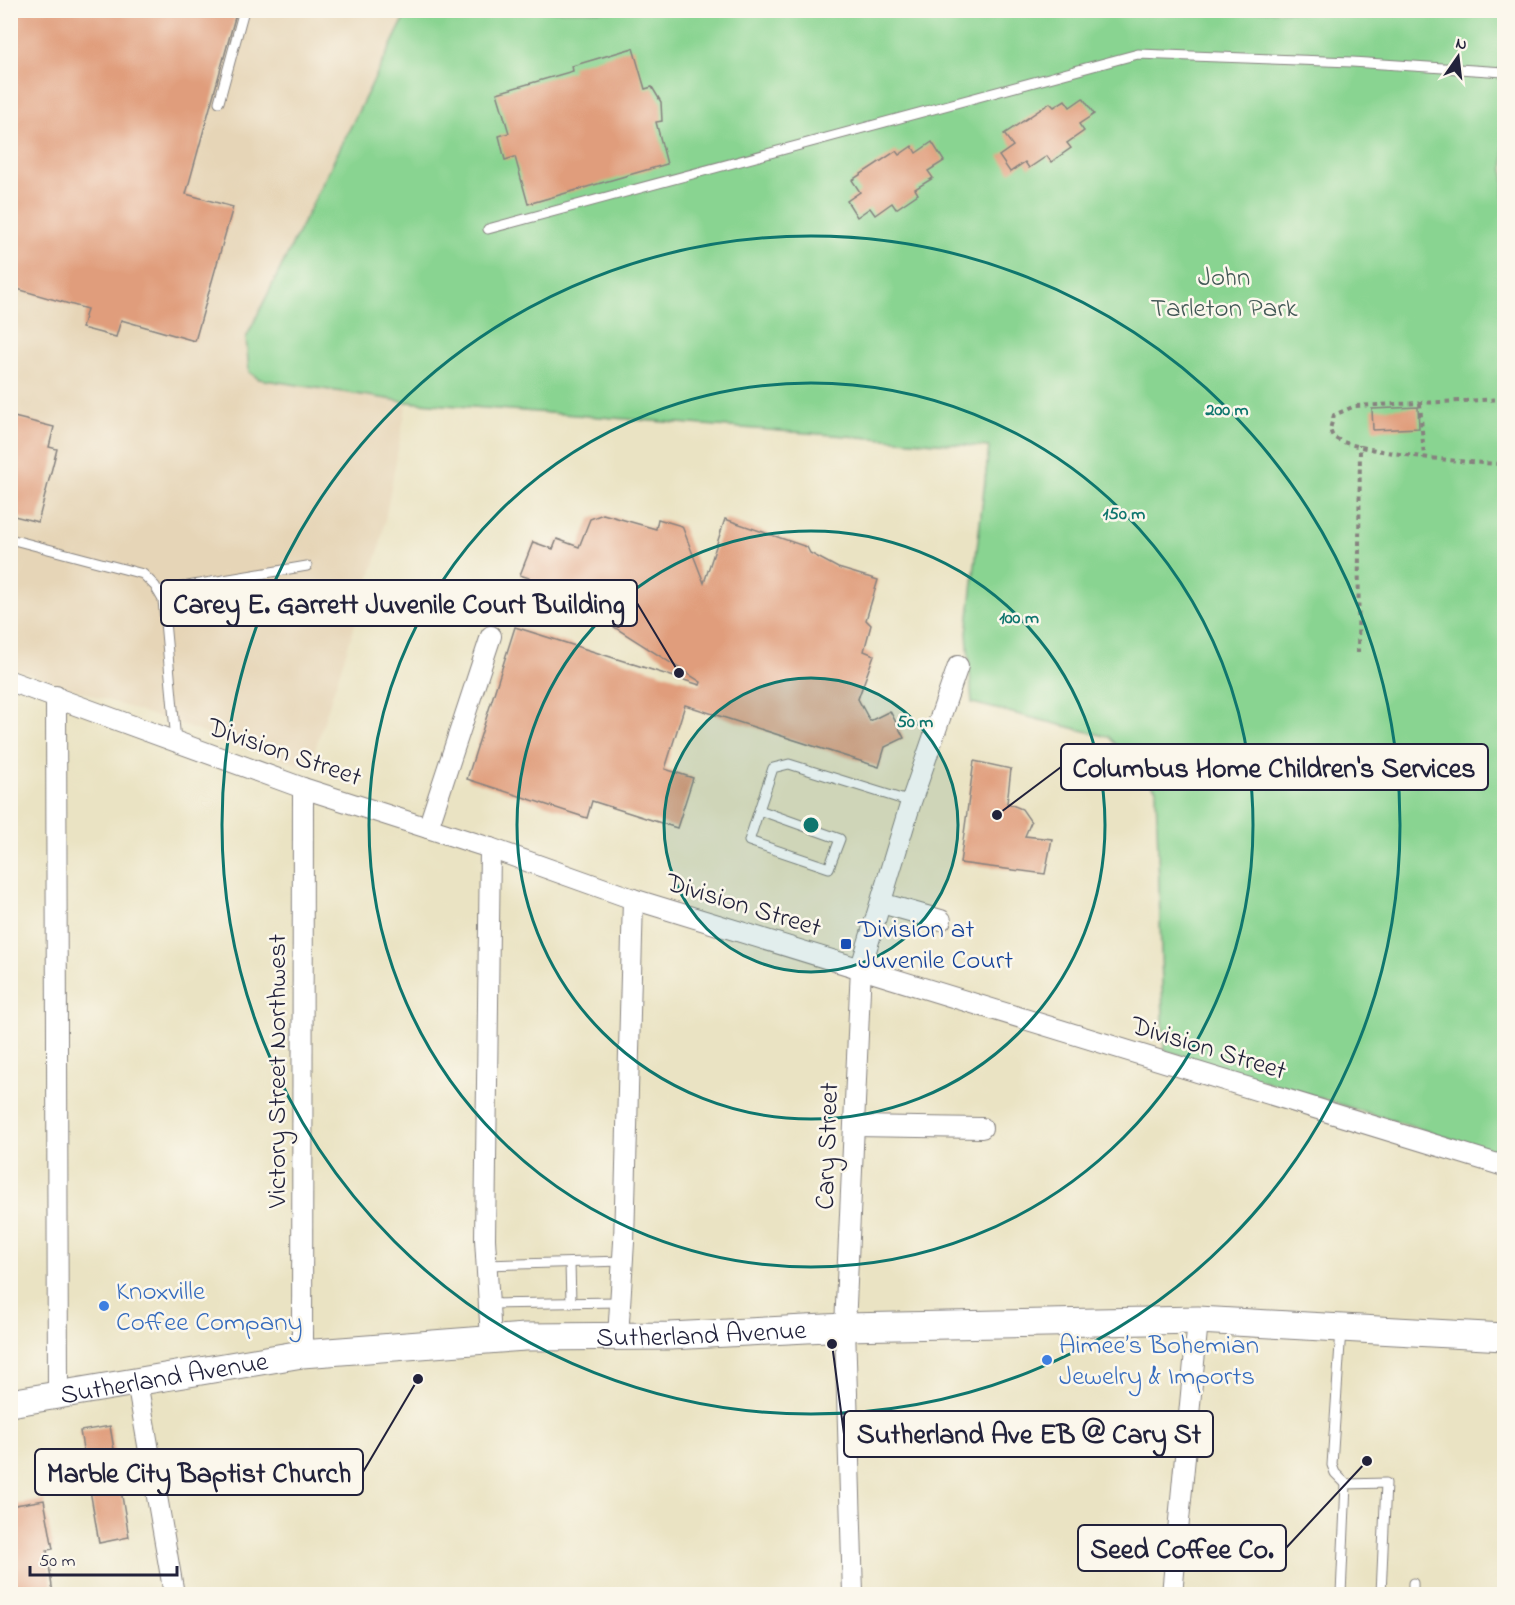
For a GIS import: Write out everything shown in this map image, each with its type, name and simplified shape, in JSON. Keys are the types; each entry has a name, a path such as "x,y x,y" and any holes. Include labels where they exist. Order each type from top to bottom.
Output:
{"street":[{"path":"428,828 491,636"},
{"name":"Cary Street","path":"853,1594 845,1327 861,967 911,802 958,666"},
{"name":"Division Street","path":"10,681 303,788 490,848 633,899 861,967 1504,1166"},
{"path":"56,696 58,1394"},
{"name":"Victory Street Northwest","path":"302,1354 303,788"},
{"path":"490,848 487,1265 491,1339"},
{"path":"618,1337 623,1262 633,899"},
{"path":"881,903 941,920"},
{"path":"854,1126 982,1128"},
{"path":"1172,1594 1198,1320"},
{"name":"Sutherland Avenue","path":"10,1403 302,1354 491,1339 618,1337 845,1327 1198,1320 1504,1337"},
{"path":"137,1382 174,1594"}],"lane":[{"path":"219,102 244,10"},
{"path":"488,229 1138,54 1352,62 1504,72"},
{"path":"10,539 143,574 158,591 163,600 176,741"},
{"path":"158,591 307,566"},
{"path":"759,810 840,839 829,868 749,841 759,810 773,768 789,764 911,802"},
{"path":"487,1265 623,1262"},
{"path":"570,1263 571,1303"},
{"path":"490,1304 620,1302"},
{"path":"1341,1328 1332,1465 1335,1473 1346,1484 1386,1484 1381,1594"},
{"path":"1341,1594 1346,1484"},
{"path":"1413,1583 1413,1594"}],"path":[{"path":"1504,399 1355,406 1334,415 1330,429 1333,437 1360,446 1424,458 1504,464"},
{"path":"1420,403 1424,458"},
{"path":"1358,652 1360,446"},
{"path":"1364,783 1374,773"}],"shaded area":[{"path":"11,11 408,11 246,338 259,378 407,402 380,546 309,768 11,668"}],"green space":[{"name":"John Tarleton Park","path":"408,11 1504,11 1504,1155 1164,1050 1156,789 1109,737 972,703 967,633 989,447 407,402 259,379 249,372 246,338"}],"building":[{"path":"10,10 237,10 186,194 233,207 195,341 121,320 116,337 82,328 87,309 10,287"},
{"path":"633,48 645,89 652,87 661,102 662,121 656,122 667,164 528,204 515,157 505,160 499,136 509,133 497,93 573,71 572,66"},
{"path":"1083,98 1094,114 1079,124 1084,131 1067,143 1071,148 1051,162 1047,156 1029,168 1025,162 1010,172 999,156 1013,146 1004,134 1050,103 1054,107 1065,100 1070,107"},
{"path":"932,142 944,161 928,171 933,178 915,189 918,194 896,209 892,203 875,215 870,208 857,217 847,201 860,192 852,180 896,151 899,155 912,146 916,153"},
{"path":"1418,407 1419,428 1373,430 1372,409"},
{"path":"10,416 54,427 49,447 57,449 38,522 10,515"},
{"path":"603,514 656,529 658,519 682,526 704,583 725,519 807,547 810,553 838,568 878,580 866,620 871,625 864,651 874,655 858,699 870,721 890,711 904,738 885,747 879,767 685,705 665,769 693,778 677,828 592,801 587,818 467,779 515,627 700,685 701,682 614,627 620,598 588,609 576,604 568,593 550,598 529,590 529,578 520,575 533,542 553,549 557,539 579,547 590,519"},
{"path":"974,761 1011,769 1007,803 1022,809 1031,822 1025,836 1052,839 1045,874 960,863"},
{"path":"110,1426 129,1537 99,1543 80,1431"},
{"path":"44,1500 53,1549 47,1550 53,1594 10,1594 10,1506"}],"place":[{"name":"Carey E. Garrett Juvenile Court Building","path":"679,673"},
{"name":"Columbus Home Children's Services","path":"997,815"},
{"name":"Division at Juvenile Court","path":"846,944"},
{"name":"Knoxville Coffee Company","path":"104,1306"},
{"name":"Sutherland Ave EB @ Cary St","path":"832,1344"},
{"name":"Aimee’s Bohemian Jewelry & Imports","path":"1047,1360"},
{"name":"Marble City Baptist Church","path":"418,1379"},
{"name":"Seed Coffee Co.","path":"1367,1461"}]}
